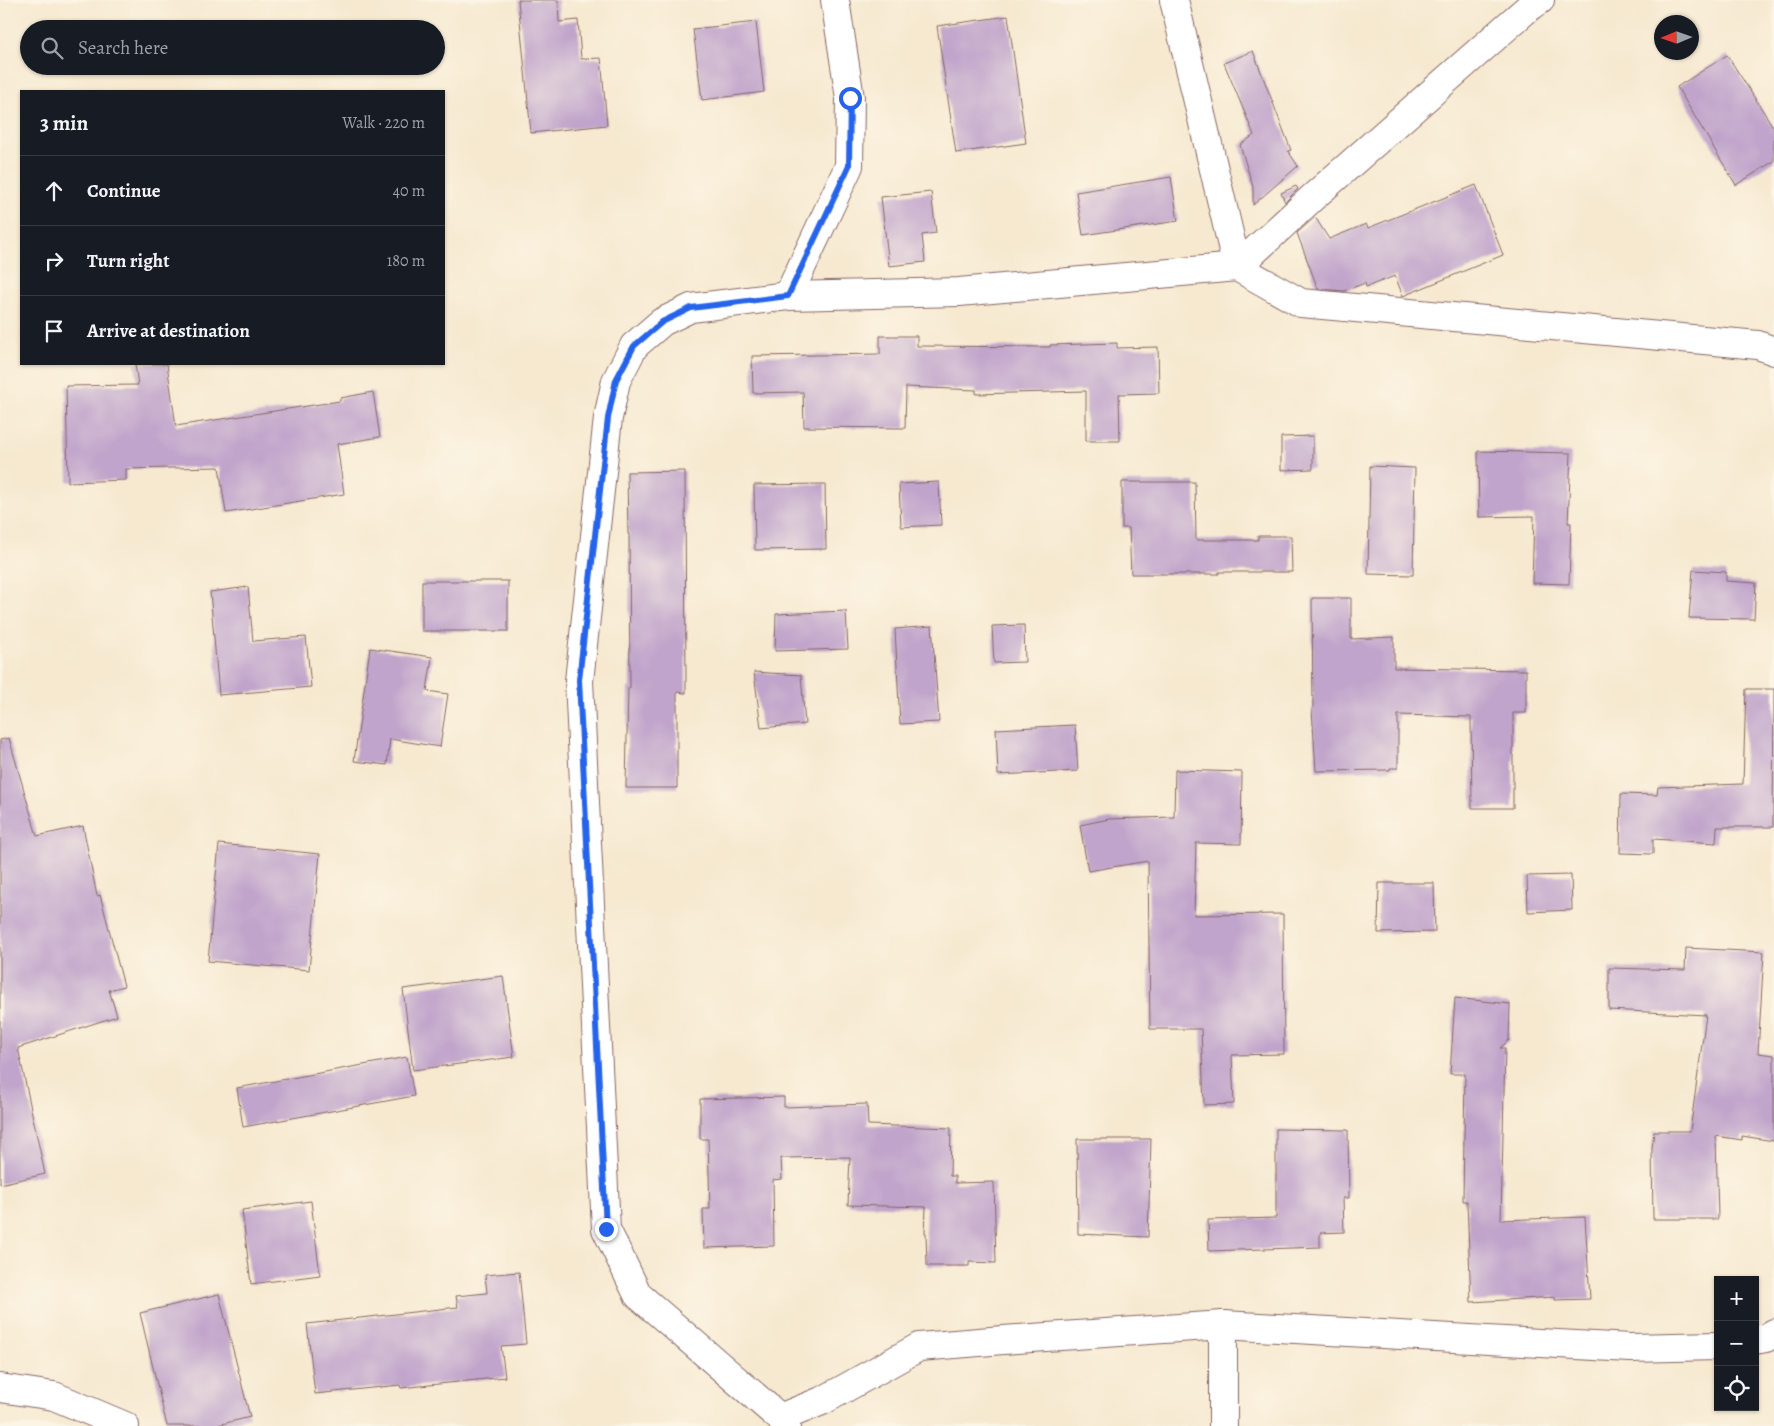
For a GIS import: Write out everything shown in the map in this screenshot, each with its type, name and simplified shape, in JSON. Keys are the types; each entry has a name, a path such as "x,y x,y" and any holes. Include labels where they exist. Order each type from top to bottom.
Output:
{"street":[{"path":"788,296 849,166 850,98 835,0"},
{"path":"1174,0 1237,267"},
{"path":"1237,267 1540,0"},
{"path":"1714,1346 1630,1348 1223,1325 1003,1340 919,1348 783,1422 638,1295 606,1229 579,680 608,418 616,380 634,346 662,322 691,308 788,296 959,292 1237,267 1301,304 1758,345 1774,351"},
{"path":"1223,1325 1223,1426"},
{"path":"1759,1339 1766,1338 1774,1333"},
{"path":"0,1388 54,1396 124,1426"}],"building":[{"path":"518,0 558,0 559,22 578,20 581,59 601,58 607,125 531,133"},
{"path":"1008,16 1026,143 956,153 937,26"},
{"path":"756,22 764,92 702,100 693,29"},
{"path":"1253,51 1291,150 1288,151 1298,166 1253,205 1253,187 1240,145 1254,135 1224,63"},
{"path":"1727,55 1774,128 1774,161 1736,185 1677,87"},
{"path":"1171,177 1178,221 1083,235 1076,192"},
{"path":"1476,185 1503,255 1403,296 1395,276 1366,287 1365,283 1344,291 1318,289 1297,233 1315,217 1329,239 1366,224 1368,228"},
{"path":"1296,186 1298,189 1285,202 1281,193"},
{"path":"931,192 936,233 922,235 925,262 889,266 881,197"},
{"path":"880,336 917,336 917,346 1050,347 1050,345 1117,343 1117,348 1158,347 1159,393 1119,394 1120,441 1086,441 1086,391 976,394 976,390 906,387 905,428 804,427 803,392 753,393 752,356 880,354"},
{"path":"135,365 167,365 176,426 340,401 340,398 373,392 380,437 337,444 344,494 226,513 219,467 126,469 126,480 68,482 66,386 138,385"},
{"path":"1313,436 1313,469 1281,470 1281,437"},
{"path":"1478,451 1571,453 1568,523 1571,523 1569,584 1532,583 1534,516 1479,517"},
{"path":"1370,466 1415,468 1413,575 1368,574"},
{"path":"685,471 686,693 677,692 677,788 626,788 628,688 630,688 627,472"},
{"path":"939,482 941,525 901,527 899,484"},
{"path":"1122,482 1195,482 1196,540 1258,540 1258,536 1291,536 1292,572 1131,574 1129,528 1122,528"},
{"path":"825,484 826,549 755,550 754,485"},
{"path":"1693,570 1726,572 1726,581 1756,583 1754,619 1689,618"},
{"path":"422,581 508,581 508,631 422,631"},
{"path":"248,587 253,641 306,637 311,687 219,695 210,592"},
{"path":"1312,598 1351,598 1351,639 1394,637 1394,668 1526,670 1526,713 1513,713 1513,808 1472,808 1471,717 1398,715 1398,768 1390,768 1390,770 1316,771 1312,709"},
{"path":"846,611 848,649 775,651 776,614"},
{"path":"1024,625 1025,662 994,663 992,626"},
{"path":"932,626 939,722 900,724 895,629"},
{"path":"370,648 432,657 427,691 448,694 440,747 390,739 387,765 354,761"},
{"path":"754,672 801,675 805,724 761,728"},
{"path":"1746,689 1774,689 1773,827 1717,827 1716,843 1653,839 1653,854 1620,853 1621,794 1657,795 1658,787 1743,784"},
{"path":"1075,725 1078,771 998,775 996,729"},
{"path":"9,738 37,836 83,826 97,896 100,895 124,986 109,990 117,1016 18,1048 45,1174 0,1184 0,740"},
{"path":"1175,770 1242,772 1241,844 1196,843 1194,915 1283,914 1284,1054 1232,1055 1234,1104 1204,1105 1201,1029 1150,1029 1148,861 1088,871 1080,825 1109,819 1174,817"},
{"path":"219,844 320,854 309,970 208,961"},
{"path":"1571,875 1572,910 1528,912 1527,876"},
{"path":"1379,883 1434,883 1435,932 1378,933"},
{"path":"1686,948 1764,952 1758,1053 1774,1055 1774,1141 1742,1136 1742,1140 1716,1136 1718,1219 1653,1219 1652,1148 1654,1131 1690,1131 1706,1015 1609,1010 1609,968 1685,970"},
{"path":"503,976 514,1057 413,1070 403,989"},
{"path":"1455,998 1510,1004 1509,1040 1500,1048 1505,1048 1501,1220 1585,1217 1590,1299 1555,1300 1555,1297 1471,1302 1467,1201 1463,1201 1465,1074 1450,1074"},
{"path":"407,1057 414,1096 243,1127 237,1088"},
{"path":"784,1097 784,1107 867,1104 868,1125 951,1128 950,1176 955,1176 955,1183 994,1182 996,1263 969,1262 969,1266 927,1266 926,1207 848,1205 850,1157 781,1158 782,1179 773,1180 774,1246 704,1248 703,1209 710,1209 708,1139 700,1139 700,1099"},
{"path":"1276,1129 1348,1130 1349,1198 1343,1198 1344,1232 1320,1233 1320,1247 1209,1251 1208,1220 1276,1218"},
{"path":"1077,1139 1151,1139 1148,1237 1078,1234"},
{"path":"311,1201 320,1275 251,1284 242,1210"},
{"path":"519,1272 526,1344 501,1346 505,1377 401,1388 400,1385 315,1394 307,1324 458,1307 456,1296 487,1293 485,1275"},
{"path":"219,1294 250,1417 214,1426 167,1426 140,1313"}],"route":[{"path":"606,1229 579,680 608,418 616,380 634,346 662,322 691,308 788,296 849,166 850,98"}]}
